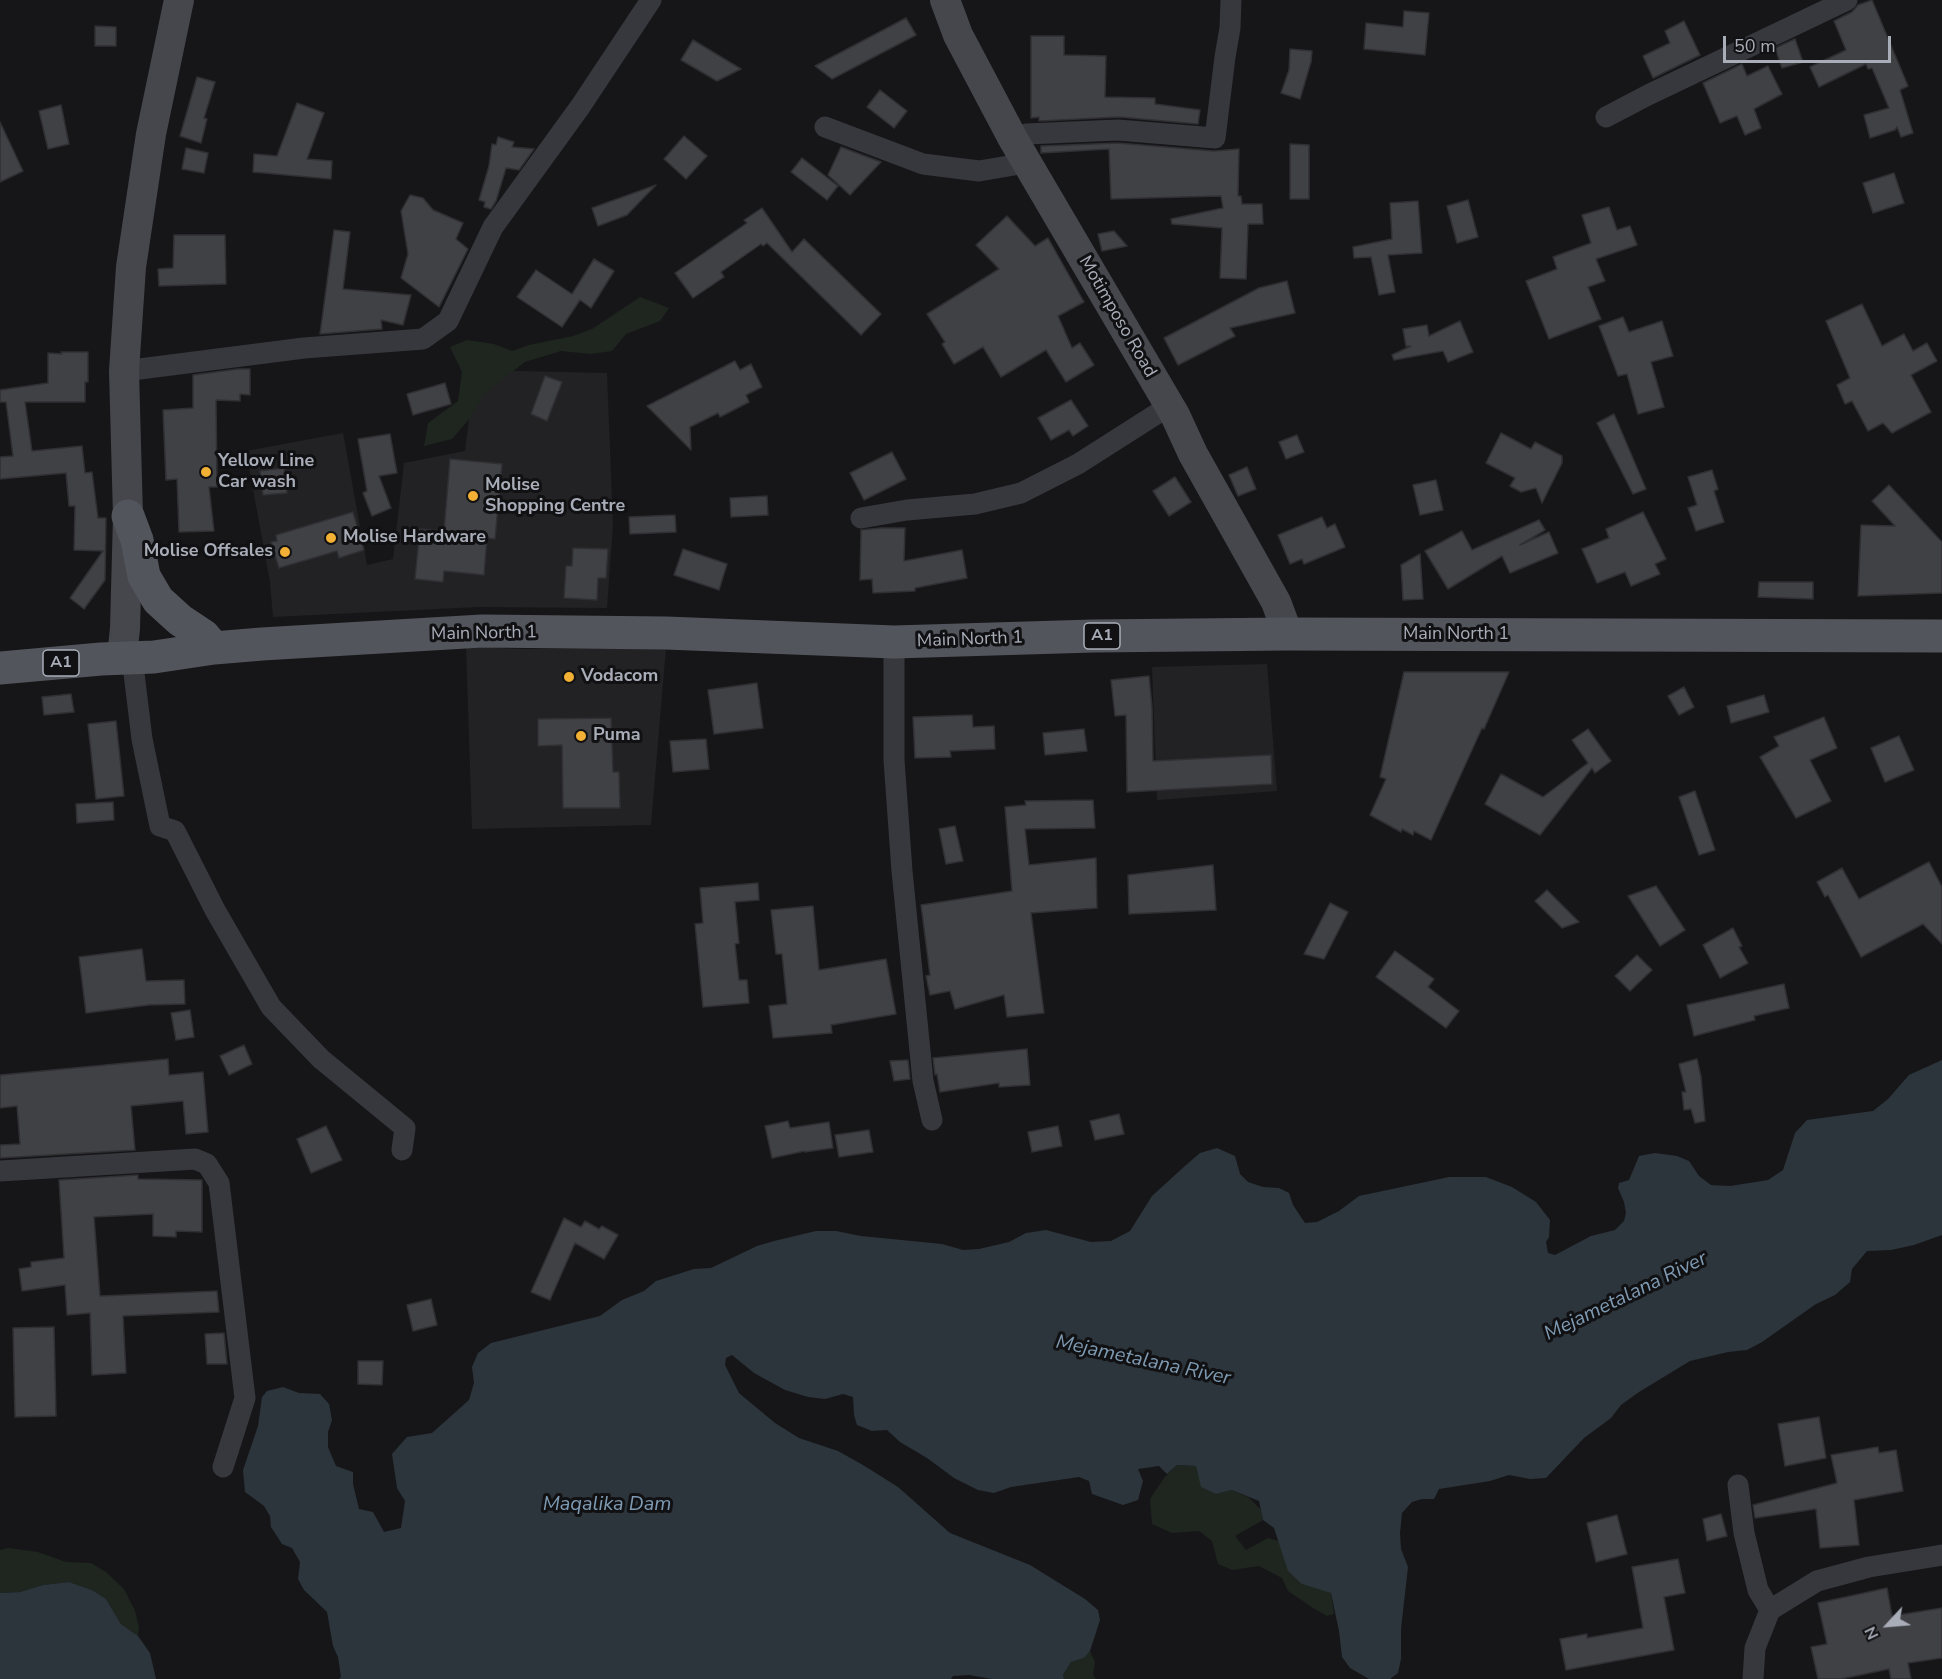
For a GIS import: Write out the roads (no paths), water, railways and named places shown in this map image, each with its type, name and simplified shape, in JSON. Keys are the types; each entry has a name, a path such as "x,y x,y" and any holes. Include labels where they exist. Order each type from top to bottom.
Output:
{"main road":[{"path":"128,516 144,576 158,600 180,620 204,636 214,648"},
{"name":"Main North 1","path":"0,668 154,657 214,648 482,631 666,633 894,642 1093,636 1288,634 1942,636"}],"street":[{"path":"178,0 151,134 131,267 124,371 128,516 125,628 127,658 142,739 160,826 175,831 215,910 271,1007 321,1059 405,1128 402,1150"},
{"path":"124,371 304,348 423,339 448,321 493,228 580,107 651,0"},
{"name":"Motimposo Road","path":"945,0 958,35 1019,151 1169,406 1193,454 1276,602 1288,634"},
{"path":"825,127 923,164 979,171 1019,151 1026,134 1118,130 1215,138 1230,28 1231,0"},
{"path":"1606,117 1648,94 1847,0"},
{"path":"861,518 907,510 975,504 1021,493 1078,464 1169,406"},
{"path":"894,642 894,760 902,871 923,1081 932,1120"},
{"path":"0,1171 195,1159 207,1164 219,1183 245,1398 224,1467"},
{"path":"1738,1485 1744,1533 1758,1590 1770,1610"},
{"path":"1753,1679 1755,1648 1770,1610 1817,1581 1869,1567 1942,1555"}],"water":[{"name":"Maqalika Dam","path":"1942,1060 1942,1235 1891,1250 1867,1251 1852,1269 1850,1282 1835,1295 1816,1304 1747,1350 1690,1361 1639,1392 1621,1405 1611,1418 1584,1438 1546,1478 1530,1479 1509,1475 1490,1481 1439,1489 1434,1499 1412,1502 1402,1513 1401,1549 1408,1567 1401,1629 1401,1659 1398,1673 1390,1679 1369,1679 1350,1668 1342,1657 1331,1593 1302,1584 1288,1571 1274,1528 1263,1520 1259,1501 1232,1490 1216,1494 1201,1487 1196,1466 1177,1465 1167,1474 1159,1466 1138,1469 1143,1481 1138,1500 1123,1505 1092,1494 1089,1481 1079,1477 1011,1487 994,1493 978,1490 954,1478 900,1442 887,1430 872,1431 857,1425 853,1397 843,1394 825,1399 785,1390 754,1373 732,1355 726,1358 725,1365 739,1393 775,1423 799,1438 838,1451 898,1487 950,1533 1030,1565 1085,1599 1098,1610 1100,1620 1090,1651 1084,1658 1071,1662 1063,1675 1064,1679 992,1679 969,1675 953,1676 951,1679 339,1679 341,1677 338,1657 333,1646 327,1612 304,1590 298,1579 300,1562 292,1548 282,1544 271,1527 270,1516 264,1506 245,1492 243,1470 258,1426 262,1397 267,1391 283,1387 299,1393 320,1394 329,1404 332,1420 328,1432 328,1447 336,1466 353,1472 353,1484 359,1509 373,1512 384,1532 401,1528 405,1501 397,1488 392,1454 407,1437 432,1433 469,1400 474,1383 472,1367 478,1353 491,1343 600,1316 622,1300 644,1291 656,1281 694,1269 711,1268 757,1246 774,1241 816,1231 836,1231 861,1236 942,1244 963,1250 1009,1242 1026,1233 1046,1230 1091,1242 1111,1241 1130,1231 1152,1196 1186,1165 1200,1153 1217,1148 1235,1156 1240,1174 1248,1182 1263,1187 1279,1188 1289,1193 1293,1205 1305,1223 1317,1222 1339,1211 1359,1196 1449,1177 1486,1177 1512,1187 1536,1202 1550,1220 1549,1237 1546,1242 1548,1253 1555,1255 1591,1236 1615,1230 1624,1221 1626,1213 1618,1188 1619,1183 1629,1180 1639,1156 1655,1153 1677,1156 1689,1161 1699,1176 1711,1185 1730,1186 1768,1180 1783,1170 1795,1133 1807,1120 1873,1111 1888,1099 1909,1075"},
{"path":"69,1582 92,1590 106,1599 121,1624 138,1636 150,1653 156,1679 0,1679 0,1593 20,1592 43,1585"}],"place":[{"name":"Yellow Line Car wash","path":"206,472"},
{"name":"Molise Shopping Centre","path":"473,496"},
{"name":"Molise Hardware","path":"331,538"},
{"name":"Molise Offsales","path":"285,552"},
{"name":"Vodacom","path":"569,677"},
{"name":"Puma","path":"581,736"}],"water label":[{"name":"Mejametalana River","path":"1626,1297"},
{"name":"Mejametalana River","path":"1143,1361"}]}
